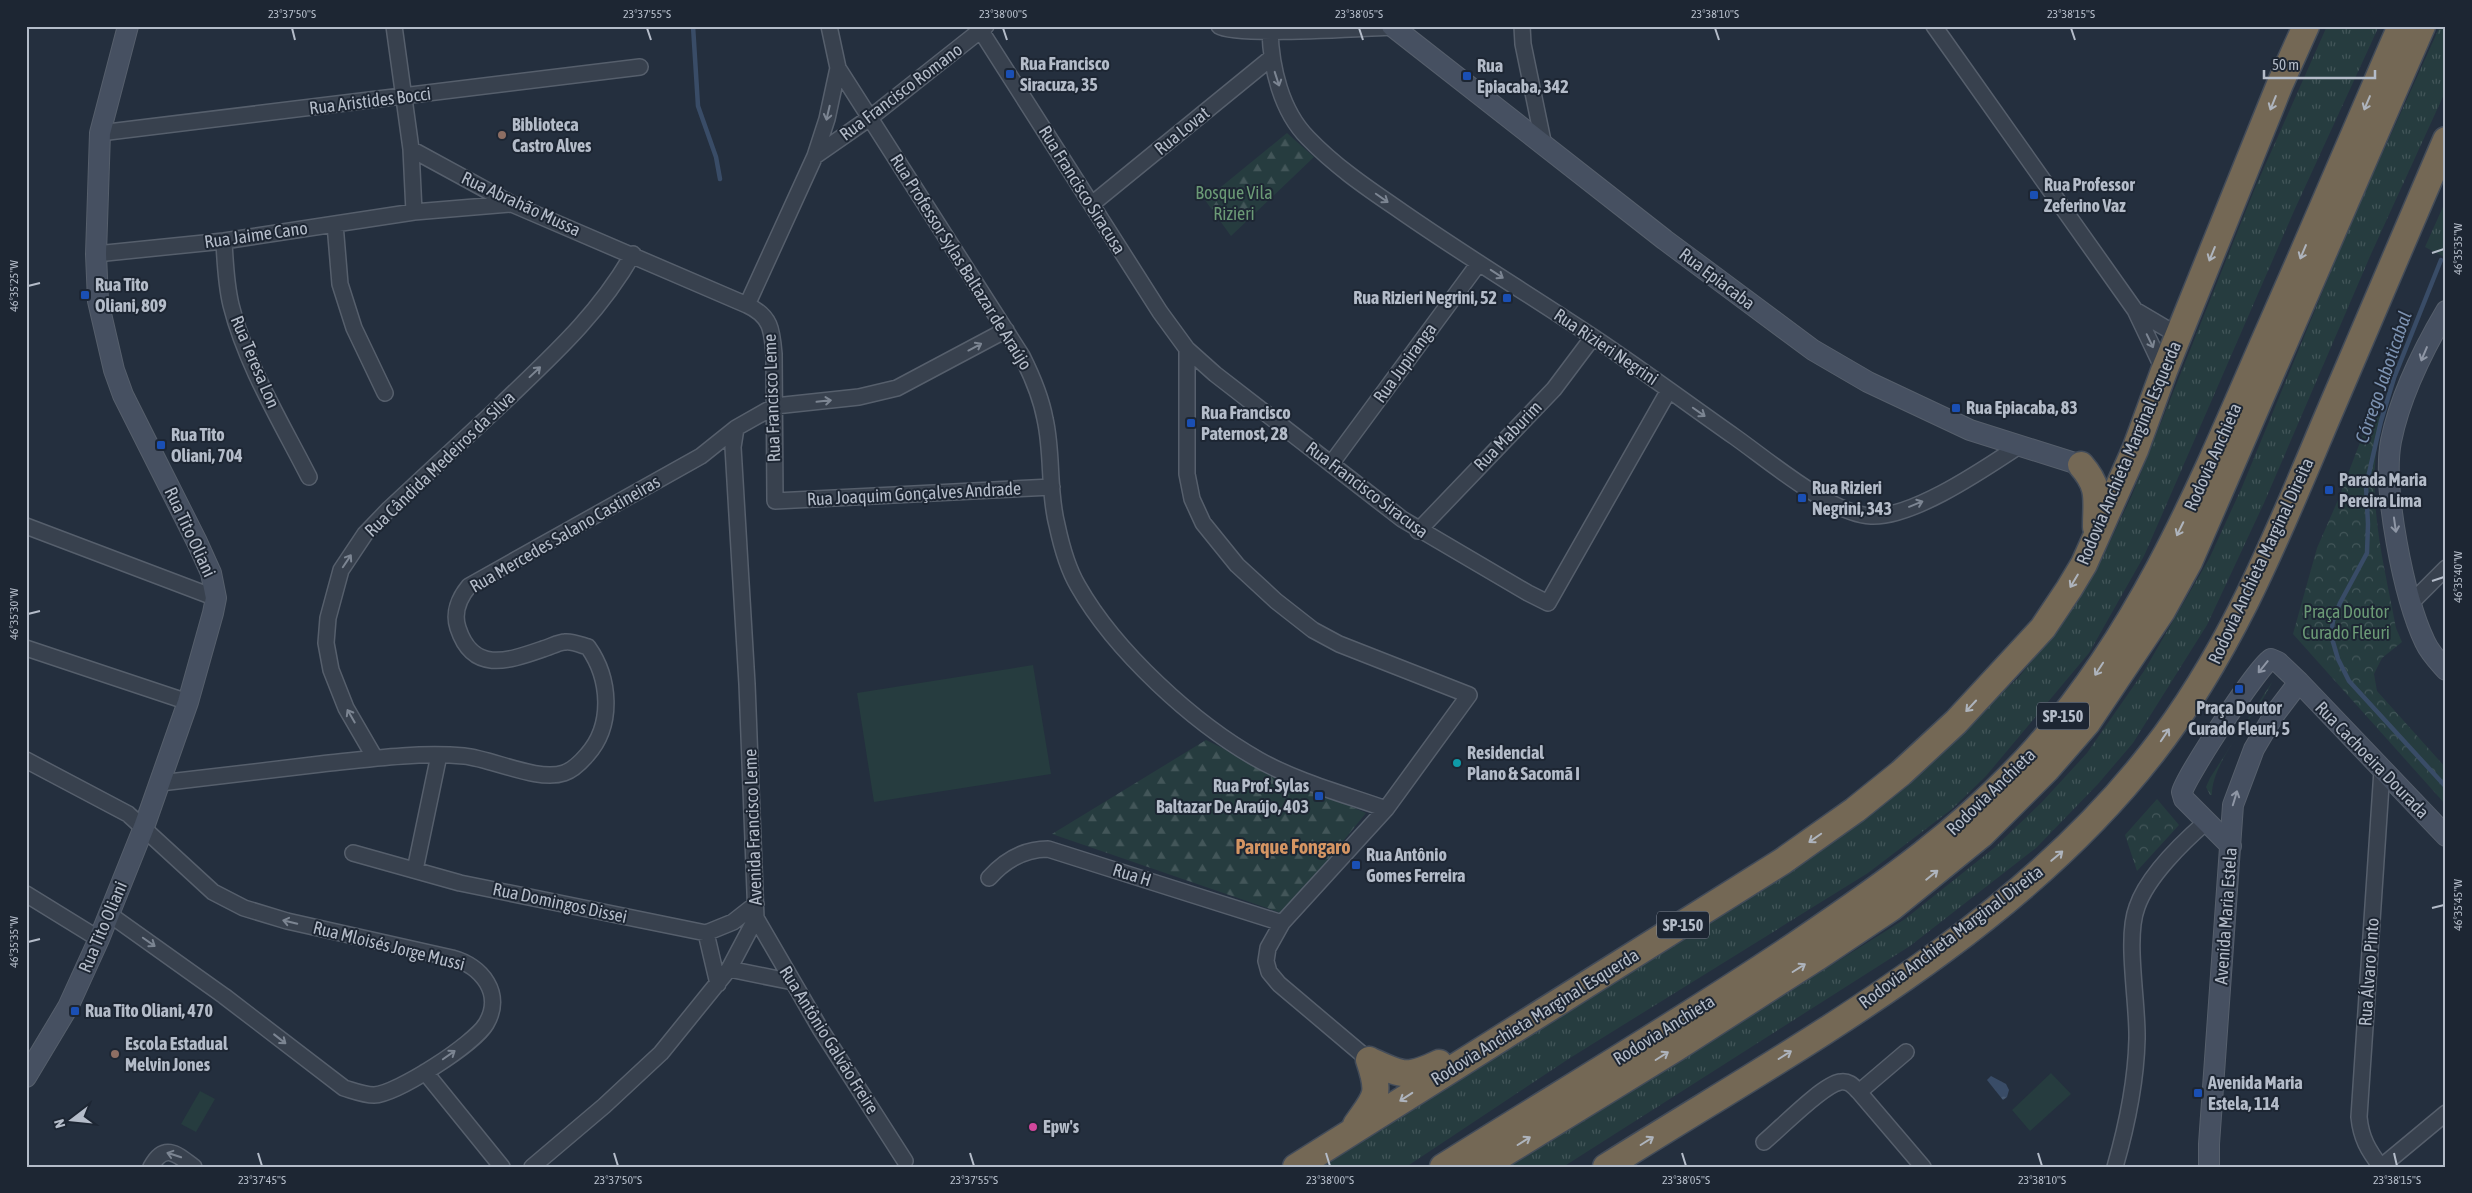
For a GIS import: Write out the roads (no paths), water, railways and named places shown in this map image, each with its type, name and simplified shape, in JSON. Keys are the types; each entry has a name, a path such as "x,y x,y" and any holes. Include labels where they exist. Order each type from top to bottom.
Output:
{"highway":[{"name":"Rodovia Anchieta Marginal Esquerda","path":"1296,1167 1506,1033 1574,994 1783,861 1855,810 1901,773 1956,722 2043,628 2084,564 2135,450 2164,372 2306,26"},
{"name":"Rodovia Anchieta","path":"1443,1167 1712,1001 1912,864 1970,815 2035,750 2090,683 2160,570 2206,474 2401,26"},
{"name":"Rodovia Anchieta","path":"1482,1167 1676,1048 1890,908 1981,835 2047,769 2087,723 2162,611 2189,562 2422,26"},
{"name":"Rodovia Anchieta Marginal Direita","path":"1606,1167 1853,1012 1994,910 2068,847 2114,798 2153,752 2206,676 2234,626 2281,525 2446,140"},
{"path":"2081,465 2101,464 2116,460 2135,450"},
{"path":"2081,465 2093,479 2096,488 2096,534"},
{"path":"1369,1060 1397,1073 1417,1074 1506,1033"},
{"path":"1352,1132 1377,1092 1369,1060"}],"street":[{"name":"Rua Tito Oliani","path":"28,1069 68,1007 110,914 144,827 188,702 216,598 211,573 201,550 123,395 114,370 98,301 96,254 100,133 128,26"},
{"path":"394,26 411,149 414,212"},
{"path":"747,305 815,156 827,119 838,68 829,26"},
{"path":"1219,26 1232,30 1270,31 1392,27"},
{"path":"1522,26 1523,44 1544,146"},
{"path":"1934,26 2135,310 2164,372"},
{"name":"Rua Epiacaba","path":"1392,27 1681,251 1833,363 1920,408 1970,430 2081,465"},
{"name":"Rua Francisco Romano","path":"815,156 871,117 983,29"},
{"name":"Rua Francisco Siracusa","path":"983,29 1160,312 1187,349 1418,531 1548,603 1669,390"},
{"name":"Rua Rizieri Negrini","path":"1270,31 1271,58 1290,113 1306,137 1349,174 1426,230 1593,337 1798,482 1847,511 1873,516 1900,511 1931,498 2019,446"},
{"name":"Rua Lovat","path":"1092,204 1271,58"},
{"name":"Rua Aristides Bocci","path":"100,133 640,67"},
{"name":"Rua Professor Sylas Baltazar de Araújo","path":"838,68 1006,330 1022,356 1035,383 1046,421 1056,524 1077,584 1107,630 1166,691 1216,732 1260,760 1312,783 1386,809"},
{"name":"Rua Abrahão Mussa","path":"411,149 512,204 633,254 747,305"},
{"name":"Rua Jaime Cano","path":"96,254 224,241 414,212 512,204"},
{"path":"335,224 343,293 354,328 385,393"},
{"name":"Rua Teresa Lon","path":"224,241 225,274 241,334 255,369 309,477"},
{"name":"Rua Cândida Medeiros da Silva","path":"374,758 346,708 332,670 326,643 328,618 341,570 365,534 388,509 542,366 586,321 614,287 633,254"},
{"name":"Rua Jupiranga","path":"1331,464 1479,263"},
{"name":"Rua Francisco Leme","path":"747,305 759,310 765,317 772,334 775,406 775,501"},
{"path":"2135,310 2179,336"},
{"path":"2446,311 2431,336 2406,395 2391,441 2390,482 2399,554 2411,603 2426,644 2446,670"},
{"path":"736,428 775,406 860,397 897,388 1006,330"},
{"name":"Rua Maburim","path":"1418,531 1554,389 1593,337"},
{"path":"1187,349 1187,474 1192,499 1203,523 1237,565 1276,602 1313,630 1338,644 1469,695 1386,809 1282,923 1268,948 1266,961 1269,972 1279,984 1369,1060"},
{"name":"Rua Mercedes Salano Castineiras","path":"160,783 374,758 439,755 494,761 547,776 564,773 578,765 588,755 603,730 607,710 598,661 588,647 565,641 513,658 492,661 478,658 461,637 456,621 461,595 469,586 482,578 701,456 736,428"},
{"name":"Avenida Francisco Leme","path":"532,1167 604,1106 661,1053 729,969 756,911 747,684 733,447 736,428"},
{"name":"Rua Joaquim Gonçalves Andrade","path":"775,501 1052,488"},
{"path":"26,526 216,598"},
{"path":"2411,603 2446,568"},
{"path":"26,648 188,702"},
{"path":"2231,846 2184,799 2182,792 2222,726 2268,661 2275,660 2299,682"},
{"name":"Rua Cachoeira Dourada","path":"2299,682 2446,836"},
{"name":"Avenida Maria Estela","path":"2209,1167 2209,1144 2233,805 2242,776 2254,749 2274,715 2299,682"},
{"path":"415,870 439,755"},
{"name":"Rua Mloisés Jorge Mussi","path":"26,760 128,814 213,892 244,908 287,921 452,958 474,966 485,979 491,994 490,1014 486,1025 475,1036 425,1072 389,1092 374,1095 344,1088 224,996 110,914"},
{"name":"Rua Álvaro Pinto","path":"2381,1167 2366,1147 2361,1133 2359,1117 2382,770"},
{"path":"2115,1167 2132,1099 2136,1067 2137,1018 2132,935 2134,914 2148,886 2192,835 2206,822"},
{"name":"Rua H","path":"989,878 1008,860 1037,849 1048,849 1282,923"},
{"name":"Rua Domingos Dissei","path":"353,853 460,883 706,933"},
{"path":"26,894 99,939"},
{"path":"718,984 706,933 756,911"},
{"name":"Rua Antônio Galvão Freire","path":"756,911 792,982 905,1161"},
{"path":"729,969 792,982"},
{"path":"1859,1092 1906,1052"},
{"path":"425,1072 502,1167"},
{"path":"1764,1142 1825,1089 1839,1082 1846,1082 1850,1083 1859,1092 1923,1167"},
{"path":"2381,1167 2446,1113"},
{"path":"152,1164 164,1152 172,1152 194,1167"}],"water":[{"path":"1991,1076 2006,1084 2009,1090 2007,1097 2003,1100 1987,1080"}],"waterway":[{"path":"693,26 698,106 716,157 720,179"},
{"name":"Córrego Jaboticabal","path":"2441,260 2394,378 2381,421 2366,486 2367,553 2340,603 2333,621 2331,635 2338,659 2349,681 2446,787"}],"place":[{"name":"Rua Francisco Siracuza, 35","path":"1010,74"},
{"name":"Rua Epiacaba, 342","path":"1467,76"},
{"name":"Biblioteca Castro Alves","path":"502,135"},
{"name":"Rua Professor Zeferino Vaz","path":"2034,195"},
{"name":"Rua Tito Oliani, 809","path":"85,295"},
{"name":"Rua Rizieri Negrini, 52","path":"1507,298"},
{"name":"Rua Epiacaba, 83","path":"1956,408"},
{"name":"Rua Francisco Paternost, 28","path":"1191,423"},
{"name":"Rua Tito Oliani, 704","path":"161,445"},
{"name":"Parada Maria Pereira Lima","path":"2329,490"},
{"name":"Rua Rizieri Negrini, 343","path":"1802,498"},
{"name":"Praça Doutor Curado Fleuri, 5","path":"2239,689"},
{"name":"Residencial Plano & Sacomã I","path":"1457,763"},
{"name":"Rua Prof. Sylas Baltazar De Araújo, 403","path":"1319,796"},
{"name":"Rua Antônio Gomes Ferreira","path":"1356,865"},
{"name":"Rua Tito Oliani, 470","path":"75,1011"},
{"name":"Escola Estadual Melvin Jones","path":"115,1054"},
{"name":"Avenida Maria Estela, 114","path":"2198,1093"},
{"name":"Epw's","path":"1033,1127"}],"district":[{"name":"Parque Fongaro","path":"1293,847"}],"park label":[{"name":"Bosque Vila Rizieri","path":"1234,203"},
{"name":"Praça Doutor Curado Fleuri","path":"2346,622"}]}
